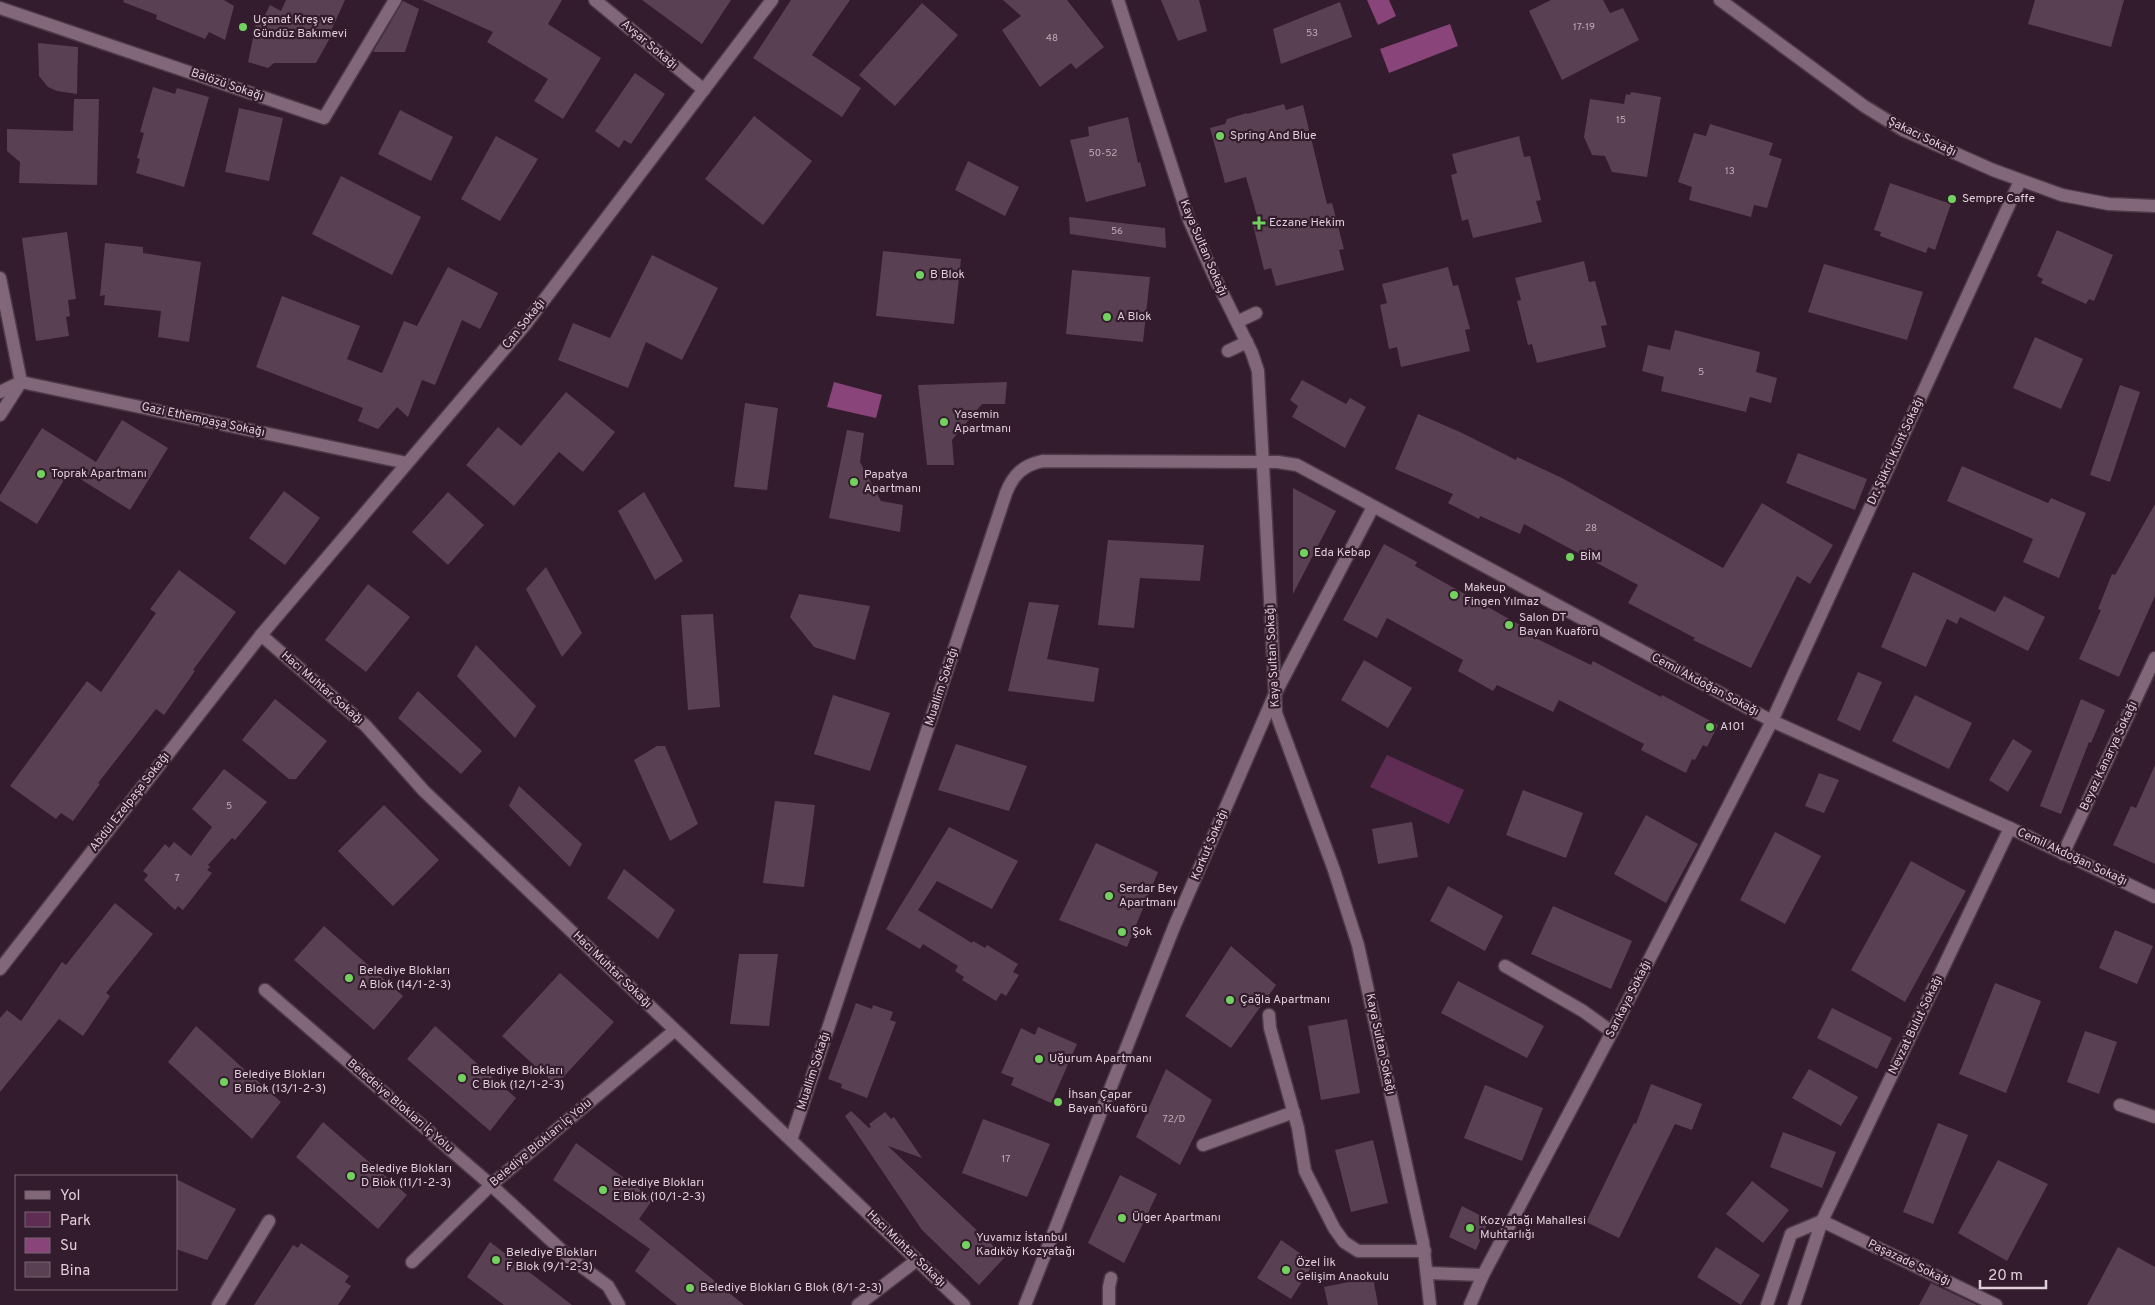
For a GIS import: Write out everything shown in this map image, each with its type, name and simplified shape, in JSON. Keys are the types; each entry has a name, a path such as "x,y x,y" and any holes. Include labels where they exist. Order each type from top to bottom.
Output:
{"street":[{"name":"Balözü Sokağı","path":"0,8 324,118 395,0"},
{"name":"Avşar Sokağı","path":"595,0 704,90"},
{"name":"Can Sokağı","path":"261,635 525,325 772,0"},
{"name":"Şakacı Sokağı","path":"1720,0 1891,124 1974,162 2020,181 2062,195 2088,201 2155,206"},
{"path":"1732,0 1738,12 1745,18"},
{"name":"Kaya Sultan Sokağı","path":"1120,4 1189,220 1247,342 1258,370 1274,696 1280,728 1334,870 1358,945 1425,1250 1430,1305"},
{"name":"Dr. Şükrü Kunt Sokağı","path":"1772,721 2020,181"},
{"path":"0,278 21,382 0,415"},
{"path":"1236,322 1256,313"},
{"path":"1228,351 1247,342"},
{"path":"0,392 21,382"},
{"name":"Gazi Ethempaşa Sokağı","path":"21,382 407,464"},
{"name":"Muallim Sokağı","path":"791,1140 1012,479 1028,465 1048,460 1264,463"},
{"name":"Cemil Akdoğan Sokağı","path":"1264,463 1297,465 1772,721 2010,828 2155,897"},
{"name":"Korkut Sokağı","path":"1025,1305 1174,927 1274,696 1373,507"},
{"name":"Hacı Muhtar Sokağı","path":"261,635 366,726 424,791 964,1305"},
{"name":"Abdül Ezelpaşa Sokağı","path":"0,969 261,635"},
{"name":"Beyaz Kanarya Sokağı","path":"2063,854 2155,658"},
{"name":"Sarıkaya Sokağı","path":"1470,1305 1483,1275 1612,1032 1772,721"},
{"name":"Nevzat Bulut Sokağı","path":"1794,1305 1822,1221 2010,828"},
{"path":"1505,966 1583,1011 1612,1032"},
{"name":"Beledeiye Blokları İç Yolu","path":"265,990 491,1185 570,1258 608,1286 619,1305"},
{"path":"1269,1015 1270,1028 1294,1112 1305,1171 1334,1228 1344,1242 1358,1251 1425,1250"},
{"name":"Belediye Blokları İç Yolu","path":"412,1262 491,1185 675,1030"},
{"path":"2120,1105 2155,1117"},
{"path":"1203,1145 1294,1112"},
{"path":"218,1305 269,1221"},
{"path":"1767,1305 1791,1234 1822,1221"},
{"name":"Paşazade Sokağı","path":"1822,1221 1996,1305"},
{"path":"858,1305 917,1260"},
{"path":"1428,1273 1483,1275"},
{"path":"1109,1305 1108,1287 1111,1278"}],"green space":[{"path":"1387,755 1464,790 1449,824 1370,787"}],"water":[{"path":"1367,0 1389,0 1396,16 1378,25"},
{"path":"1450,24 1458,46 1389,73 1380,49"},
{"path":"834,382 882,395 876,418 827,407"}],"building":[{"path":"124,0 224,0 234,6 225,40 209,32 205,39 156,19 157,15 123,2"},
{"path":"286,0 345,0 329,35 331,36 316,63 274,63 268,68 248,62 257,19 262,21 270,5 281,11"},
{"path":"422,0 562,0 548,24 601,58 563,119 534,101 548,79 487,42 493,32"},
{"path":"642,0 731,0 702,44"},
{"path":"791,0 850,0 812,55 861,88 842,117 753,58"},
{"path":"1003,0 1067,0 1104,47 1076,69 1071,63 1040,87 1002,30 1021,16"},
{"path":"1161,0 1199,0 1207,31 1178,41"},
{"path":"1551,0 1603,0 1610,13 1623,8 1639,40 1562,80 1529,11"},
{"path":"2035,0 2124,0 2111,47 2028,24"},
{"path":"403,1 419,9 405,52 373,52"},
{"path":"1340,2 1352,37 1281,64 1273,29"},
{"path":"922,3 958,35 895,106 859,75"},
{"path":"38,43 78,47 77,94 57,91 48,87 39,76"},
{"path":"635,73 665,94 631,144 624,140 619,148 595,131"},
{"path":"153,87 175,94 177,88 209,97 184,187 136,173 140,159 137,158 144,133 140,132"},
{"path":"1631,92 1661,97 1647,177 1612,172 1605,156 1592,155 1584,137 1590,99 1624,104 1626,94 1630,95"},
{"path":"74,99 99,99 97,185 19,183 20,162 7,151 7,129 73,131"},
{"path":"1284,104 1286,110 1303,105 1327,204 1332,203 1344,249 1339,250 1344,270 1276,286 1271,268 1264,270 1253,225 1259,223 1246,177 1225,183 1210,128 1225,124 1227,119"},
{"path":"239,108 283,118 269,181 225,172"},
{"path":"400,110 453,137 431,181 378,154"},
{"path":"754,116 812,161 763,225 705,179"},
{"path":"1128,117 1138,163 1140,162 1146,186 1086,202 1070,140 1089,136 1088,127"},
{"path":"1710,124 1773,143 1769,155 1782,159 1767,208 1754,205 1751,217 1689,200 1692,187 1678,182 1694,133 1706,136"},
{"path":"496,136 538,159 500,221 461,199"},
{"path":"1519,136 1524,157 1530,156 1541,200 1536,201 1542,222 1473,238 1468,219 1462,221 1451,175 1457,173 1452,154"},
{"path":"968,161 1019,187 1005,216 955,190"},
{"path":"341,176 421,217 392,275 312,234"},
{"path":"1890,183 1951,204 1935,250 1928,247 1926,253 1880,236 1881,232 1874,230"},
{"path":"1069,217 1165,228 1166,248 1070,234"},
{"path":"2057,230 2113,255 2094,301 2089,299 2086,304 2041,283 2043,279 2037,276"},
{"path":"67,232 76,299 68,300 70,316 66,317 69,336 36,341 22,238"},
{"path":"105,243 143,247 143,253 201,262 189,342 158,337 161,311 104,305 105,295 100,296"},
{"name":"B Blok","path":"883,251 961,259 954,324 876,316"},
{"path":"652,255 718,288 682,360 646,342 628,388 558,360 573,323 610,338"},
{"path":"1584,261 1589,282 1595,281 1607,325 1601,326 1606,347 1537,363 1532,344 1528,345 1517,301 1521,300 1515,278"},
{"path":"1824,264 1923,292 1907,340 1808,312"},
{"path":"448,267 498,293 480,329 462,320 435,385 422,380 408,417 397,407 378,429 358,421 363,408 256,367 282,296 360,326 347,359 382,373 404,321 417,326"},
{"path":"1448,267 1453,286 1458,285 1470,329 1465,330 1470,351 1401,367 1397,347 1389,349 1380,305 1387,303 1382,284"},
{"name":"A Blok","path":"1072,270 1150,277 1143,342 1066,334"},
{"path":"1675,330 1760,352 1756,372 1777,378 1771,403 1750,397 1746,412 1661,391 1664,377 1642,371 1648,345 1670,350"},
{"path":"2035,337 2083,359 2061,409 2013,388"},
{"path":"1302,380 1346,404 1350,398 1366,407 1345,448 1292,417 1298,406 1290,400"},
{"name":"Yasemin Apartmanı","path":"1007,382 1005,404 982,404 952,440 954,465 927,465 918,385"},
{"path":"2120,385 2140,392 2110,482 2090,475"},
{"path":"566,392 615,432 583,472 559,452 514,506 466,465 498,427 521,446"},
{"path":"745,403 778,408 767,490 734,487"},
{"path":"1418,414 1460,432 1516,460 1517,457 1562,478 1723,568 1762,503 1833,545 1810,584 1797,576 1751,668 1693,640 1695,638 1628,603 1638,585 1524,524 1520,534 1480,516 1479,519 1448,503 1453,494 1395,469"},
{"path":"122,420 168,448 130,510 69,472 37,524 0,501 0,495 42,428 96,462"},
{"name":"Papatya Apartmanı","path":"847,430 864,433 860,462 881,501 903,505 900,532 829,518"},
{"path":"1798,453 1867,479 1855,510 1786,483"},
{"path":"1962,466 2048,503 2051,498 2086,513 2059,578 2023,562 2033,539 1947,501"},
{"name":"Eda Kebap","path":"1293,488 1336,511 1293,594"},
{"path":"284,491 320,518 285,565 249,538"},
{"path":"448,492 484,525 448,565 412,532"},
{"path":"644,492 683,561 655,580 618,511"},
{"path":"2155,504 2155,596 2119,677 2079,659 2101,610 2098,609 2112,574 2115,575"},
{"path":"1108,540 1204,545 1200,581 1140,578 1134,628 1098,625"},
{"path":"1384,544 1417,562 1415,566 1527,629 1525,633 1591,665 1593,661 1718,725 1707,747 1703,745 1695,760 1692,759 1686,773 1641,750 1644,744 1559,700 1553,712 1497,685 1493,691 1458,671 1463,660 1387,618 1377,638 1343,620"},
{"path":"546,567 582,633 562,657 526,589"},
{"path":"179,570 236,612 193,670 195,671 164,715 156,709 98,783 100,784 73,821 61,813 56,819 10,786 87,681 101,692 156,613 150,609"},
{"path":"1913,572 1995,612 2004,596 2045,617 2028,651 1960,617 1957,624 1947,619 1926,667 1881,647"},
{"path":"368,584 410,617 366,672 325,640"},
{"path":"799,594 870,606 855,660 814,647 790,617"},
{"path":"1029,602 1059,605 1047,659 1099,668 1094,702 1008,691"},
{"path":"713,614 720,707 688,710 681,615"},
{"path":"476,645 536,706 515,738 457,676"},
{"path":"1364,660 1412,688 1388,728 1341,700"},
{"path":"1858,672 1882,682 1860,731 1837,720"},
{"path":"418,691 482,751 461,774 398,718"},
{"path":"833,695 890,713 870,771 814,754"},
{"path":"1915,695 1972,723 1949,769 1892,741"},
{"path":"275,699 327,741 296,779 289,779 242,740"},
{"path":"2081,699 2105,710 2091,743 2089,742 2061,814 2040,806"},
{"path":"2013,739 2032,751 2008,792 1989,780"},
{"path":"956,744 1027,766 1009,811 938,790"},
{"path":"657,746 665,746 698,824 670,841 634,760"},
{"path":"2155,765 2155,864 2113,845 2131,806 2136,808"},
{"path":"224,769 267,802 235,840 232,838 208,865 210,867 207,870 212,873 183,910 178,906 175,910 144,880 148,875 143,871 165,844 169,848 174,842 191,856 212,827 192,809"},
{"path":"1819,773 1839,780 1824,813 1805,806"},
{"path":"519,786 582,844 570,867 509,806"},
{"path":"1523,790 1583,813 1566,858 1506,835"},
{"path":"775,801 815,805 804,887 763,883"},
{"path":"384,805 439,860 393,906 338,851"},
{"path":"1646,815 1698,844 1666,903 1614,874"},
{"path":"1412,822 1418,857 1378,864 1372,829"},
{"path":"949,827 1018,861 992,909 937,881 918,910 972,943 973,941 985,948 987,945 1018,964 1013,972 1019,975 1006,996 1001,993 996,1001 962,980 964,977 955,971 958,966 923,944 920,949 886,929"},
{"path":"1775,832 1821,856 1785,924 1740,900"},
{"name":"Serdar Bey Apartmanı","path":"1096,843 1158,872 1127,947 1059,920"},
{"path":"1911,861 1966,891 1905,1002 1851,970"},
{"path":"624,869 675,910 658,939 607,898"},
{"path":"1448,886 1503,916 1485,951 1430,921"},
{"path":"115,903 153,934 106,993 110,996 83,1036 59,1019 0,1092 0,1018 7,1010 21,1021 62,962 66,965"},
{"path":"1553,906 1632,941 1611,989 1531,954"},
{"name":"Belediye Blokları A Blok (14/1-2-3)","path":"324,926 403,996 374,1030 294,960"},
{"path":"2115,930 2153,946 2137,984 2099,968"},
{"name":"Çağla Apartmanı","path":"1231,946 1276,985 1231,1048 1185,1016"},
{"path":"739,954 778,954 769,1026 730,1024"},
{"path":"560,973 614,1022 556,1085 502,1036"},
{"path":"1458,981 1544,1026 1527,1058 1441,1013"},
{"path":"1995,983 2041,1001 2006,1093 1959,1074"},
{"path":"856,1003 872,1009 873,1005 893,1012 890,1020 896,1022 867,1098 841,1088 842,1084 828,1079"},
{"path":"1832,1008 1892,1038 1877,1069 1817,1038"},
{"path":"1347,1019 1360,1093 1321,1100 1308,1026"},
{"name":"Belediye Blokları B Blok (13/1-2-3)","path":"196,1026 281,1102 252,1139 168,1062"},
{"name":"Belediye Blokları C Blok (12/1-2-3)","path":"435,1026 516,1098 490,1131 407,1059"},
{"name":"Uğurum Apartmanı","path":"1038,1027 1077,1044 1051,1103 1011,1085 1014,1078 1001,1073 1021,1028 1035,1035"},
{"path":"2085,1031 2117,1042 2099,1094 2067,1082"},
{"path":"1166,1069 1212,1100 1180,1165 1136,1137"},
{"path":"1809,1069 1858,1097 1841,1126 1792,1098"},
{"path":"1651,1084 1702,1104 1692,1130 1675,1124 1619,1238 1586,1222 1634,1123 1636,1124"},
{"path":"1485,1085 1543,1108 1522,1161 1464,1138"},
{"path":"851,1111 869,1128 871,1127 869,1124 885,1112 891,1119 894,1117 922,1158 888,1146 1005,1257 979,1285 922,1230 845,1116"},
{"path":"983,1119 1050,1144 1027,1197 962,1173"},
{"name":"Belediye Blokları D Blok (11/1-2-3)","path":"323,1122 407,1195 378,1229 296,1157"},
{"path":"1938,1123 1968,1135 1933,1224 1903,1212"},
{"path":"1783,1132 1836,1152 1822,1188 1770,1167"},
{"path":"1373,1140 1388,1203 1351,1212 1335,1150"},
{"path":"576,1143 653,1199 639,1219 744,1305 677,1305 635,1271 650,1249 553,1180"},
{"path":"1998,1160 2048,1184 2007,1261 1958,1233"},
{"name":"Ülger Apartmanı","path":"1120,1175 1157,1194 1124,1263 1088,1243"},
{"path":"178,1180 236,1209 207,1260 178,1250"},
{"path":"1752,1181 1789,1210 1763,1243 1726,1214"},
{"path":"1462,1206 1489,1220 1476,1250 1449,1237"},
{"name":"Özel İlk Gelişim Anaokulu","path":"1281,1240 1314,1263 1291,1299 1257,1278"},
{"name":"Belediye Blokları F Blok (9/1-2-3)","path":"490,1242 572,1305 504,1305 467,1277"},
{"path":"301,1243 349,1276 345,1282 351,1286 338,1305 254,1305 293,1245 298,1248"},
{"path":"1716,1247 1760,1275 1741,1305 1697,1277"},
{"path":"2118,1247 2155,1267 2155,1305 2087,1305"},
{"path":"1373,1277 1378,1305 1328,1305 1324,1287"},
{"path":"1931,1283 1977,1305 1919,1305"}],"place":[{"name":"Uçanat Kreş ve Gündüz Bakımevi","path":"243,27"},
{"name":"Spring And Blue","path":"1220,136"},
{"name":"Sempre Caffe","path":"1952,199"},
{"name":"Eczane Hekim","path":"1259,223"},
{"name":"B Blok","path":"920,275"},
{"name":"A Blok","path":"1107,317"},
{"name":"Yasemin Apartmanı","path":"944,422"},
{"name":"Toprak Apartmanı","path":"41,474"},
{"name":"Papatya Apartmanı","path":"854,482"},
{"name":"Eda Kebap","path":"1304,553"},
{"name":"BİM","path":"1570,557"},
{"name":"Makeup Fingen Yılmaz","path":"1454,595"},
{"name":"Salon DT Bayan Kuaförü","path":"1509,625"},
{"name":"A101","path":"1710,727"},
{"name":"Serdar Bey Apartmanı","path":"1109,896"},
{"name":"Şok","path":"1122,932"},
{"name":"Belediye Blokları A Blok (14/1-2-3)","path":"349,978"},
{"name":"Çağla Apartmanı","path":"1230,1000"},
{"name":"Uğurum Apartmanı","path":"1039,1059"},
{"name":"Belediye Blokları C Blok (12/1-2-3)","path":"462,1078"},
{"name":"Belediye Blokları B Blok (13/1-2-3)","path":"224,1082"},
{"name":"İhsan Çapar Bayan Kuaförü","path":"1058,1102"},
{"name":"Belediye Blokları D Blok (11/1-2-3)","path":"351,1176"},
{"name":"Belediye Blokları E Blok (10/1-2-3)","path":"603,1190"},
{"name":"Ülger Apartmanı","path":"1122,1218"},
{"name":"Kozyatağı Mahallesi Muhtarlığı","path":"1470,1228"},
{"name":"Yuvamız İstanbul Kadıköy Kozyatağı","path":"966,1245"},
{"name":"Belediye Blokları F Blok (9/1-2-3)","path":"496,1260"},
{"name":"Özel İlk Gelişim Anaokulu","path":"1286,1270"},
{"name":"Belediye Blokları G Blok (8/1-2-3)","path":"690,1288"}]}
